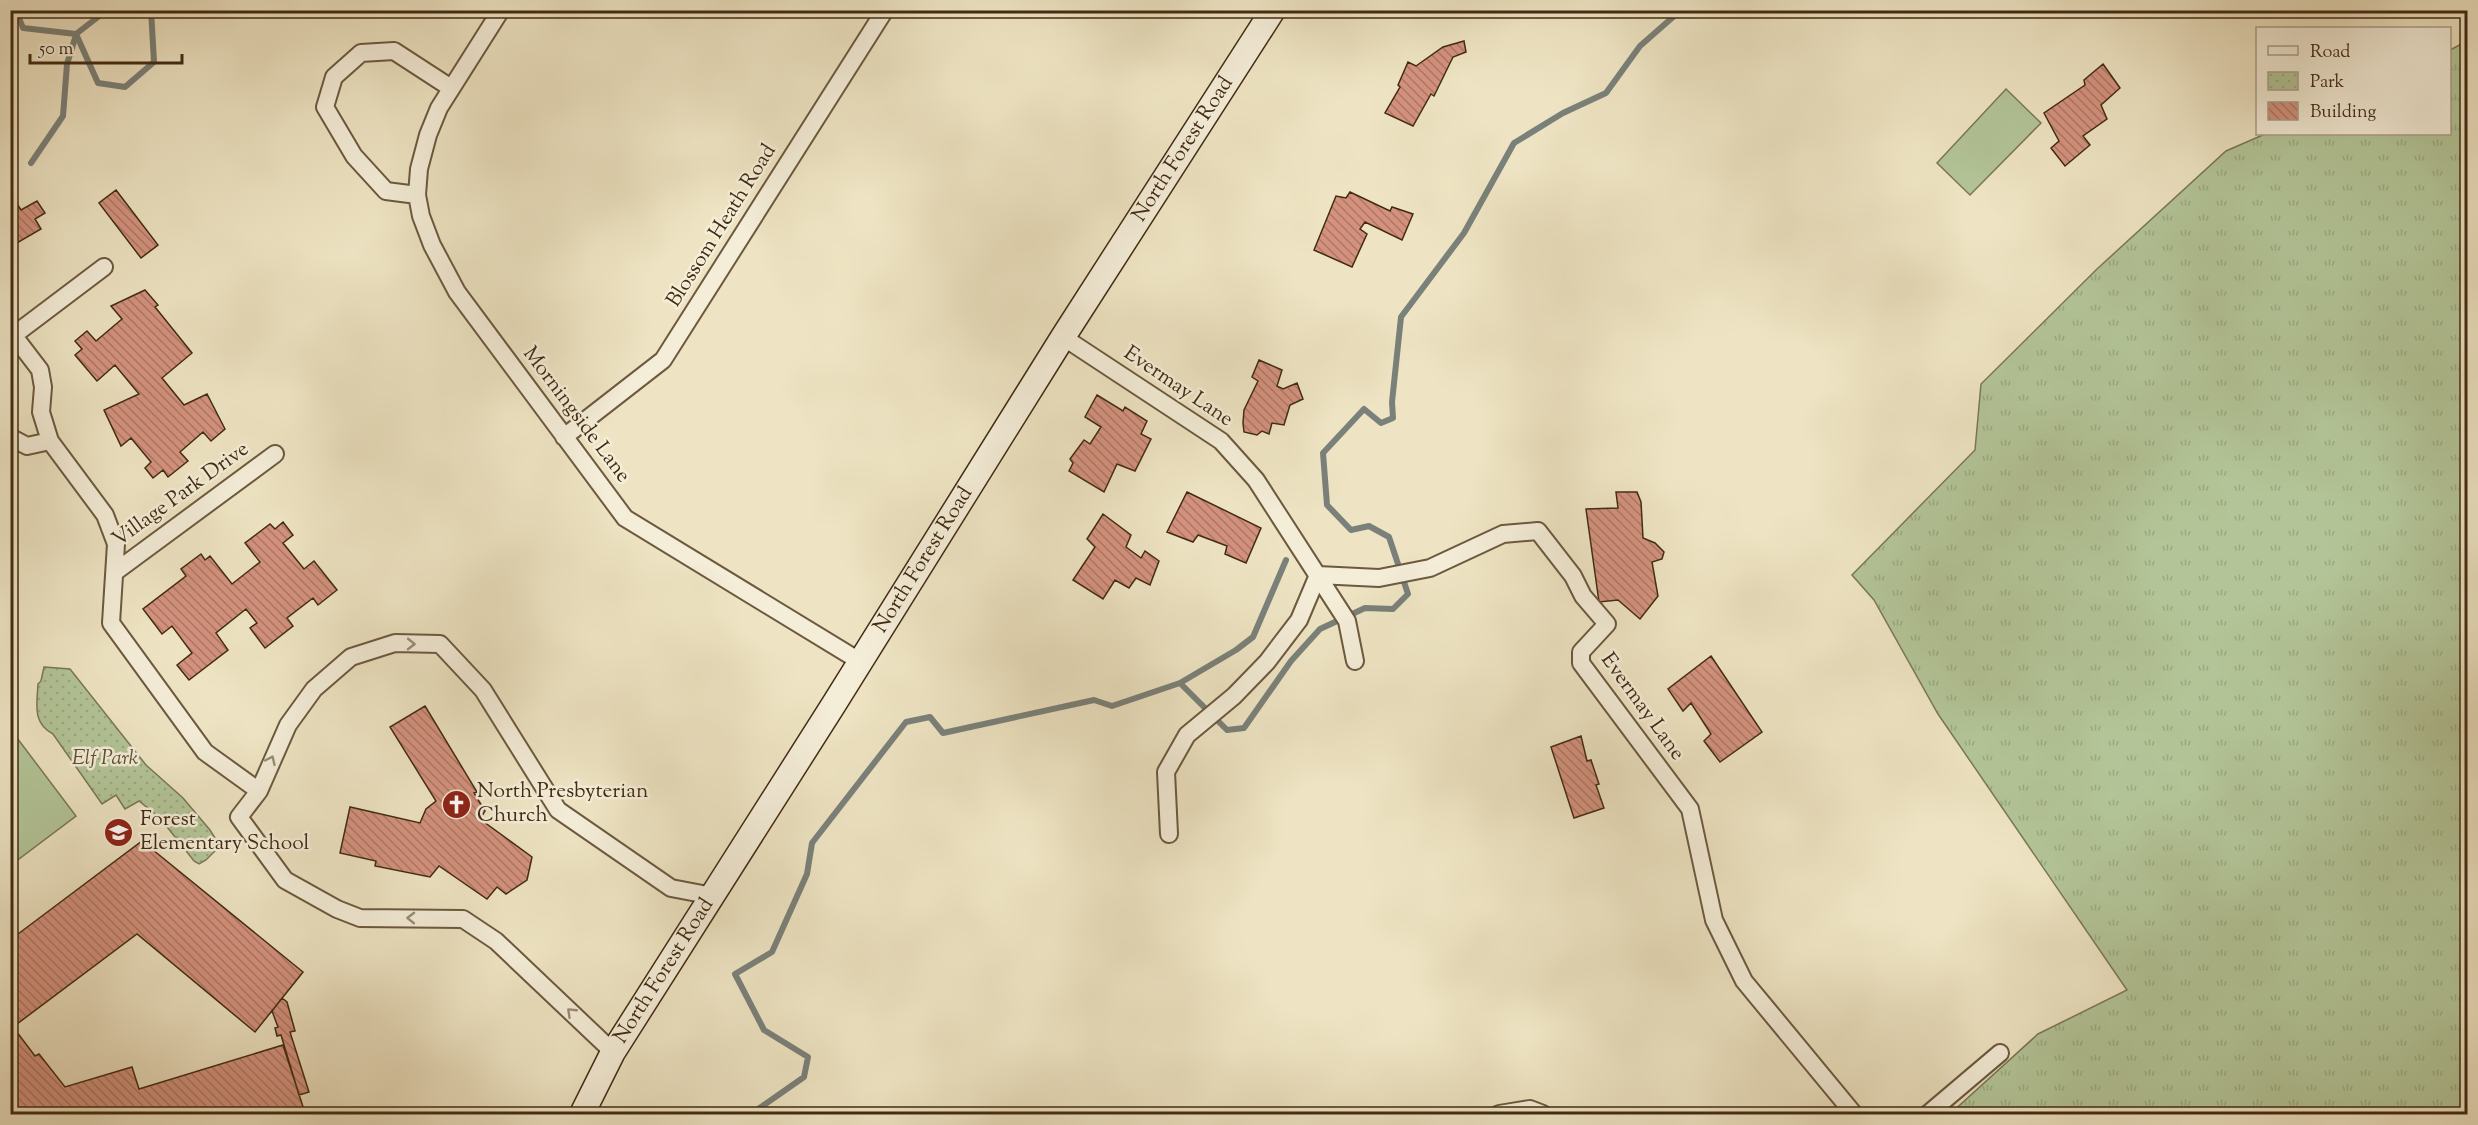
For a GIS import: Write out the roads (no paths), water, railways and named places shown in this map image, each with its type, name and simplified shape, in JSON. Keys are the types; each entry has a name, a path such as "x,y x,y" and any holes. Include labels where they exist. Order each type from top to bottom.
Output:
{"main road":[{"name":"North Forest Road","path":"582,1114 613,1052 1273,10"}],"street":[{"name":"Morningside Lane","path":"501,10 451,88 428,135 419,169 417,195 421,216 432,245 457,292 625,518 861,662"},
{"name":"Blossom Heath Road","path":"564,437 663,360 885,10"},
{"path":"417,195 386,191 354,156 325,107 334,77 361,53 394,51 451,88"},
{"name":"Village Park Drive","path":"104,267 12,337 40,370 43,387 41,412 50,441 105,515 116,544 111,623 206,752 259,791"},
{"name":"Evermay Lane","path":"1064,337 1221,441 1256,480 1347,621 1355,661"},
{"path":"10,437 27,446 50,441"},
{"name":"Village Park Drive","path":"114,572 275,454"},
{"name":"Evermay Lane","path":"1318,575 1378,578 1430,568 1503,534 1538,531 1573,576 1583,596 1607,624 1581,652 1581,663 1690,810 1714,920 1744,981 1854,1114"},
{"path":"1169,834 1166,772 1187,735 1234,696 1268,662 1299,621 1318,575"},
{"path":"613,1052 496,941 463,919 360,918 337,909 285,880 239,817 259,791 288,725 314,689 351,657 395,644 440,644 483,690 558,810 671,888 713,896"},
{"path":"1928,1114 2000,1053"},
{"path":"1499,1114 1530,1109 1543,1114"}],"waterway":[{"path":"10,12 17,13 23,28 76,34 107,10"},
{"path":"76,34 98,83 125,87 154,62 151,10"},
{"path":"751,1114 804,1077 808,1057 764,1030 735,974 772,952 807,874 812,843 906,722 930,717 943,733 1094,700 1112,706 1180,683 1227,730 1244,728 1291,661 1320,629 1365,608 1393,609 1408,594 1389,537 1369,526 1351,530 1327,505 1323,453 1364,409 1381,423 1393,418 1392,402 1401,317 1464,233 1514,143 1563,113 1606,93 1640,46 1681,10"},
{"path":"31,163 63,116 67,64 76,35"},
{"path":"1180,683 1236,650 1253,637 1286,560"}],"place":[{"name":"North Presbyterian Church","path":"456,804"},
{"name":"Forest Elementary School","path":"119,832"}],"park label":[{"name":"Elf Park","path":"105,759"}]}
